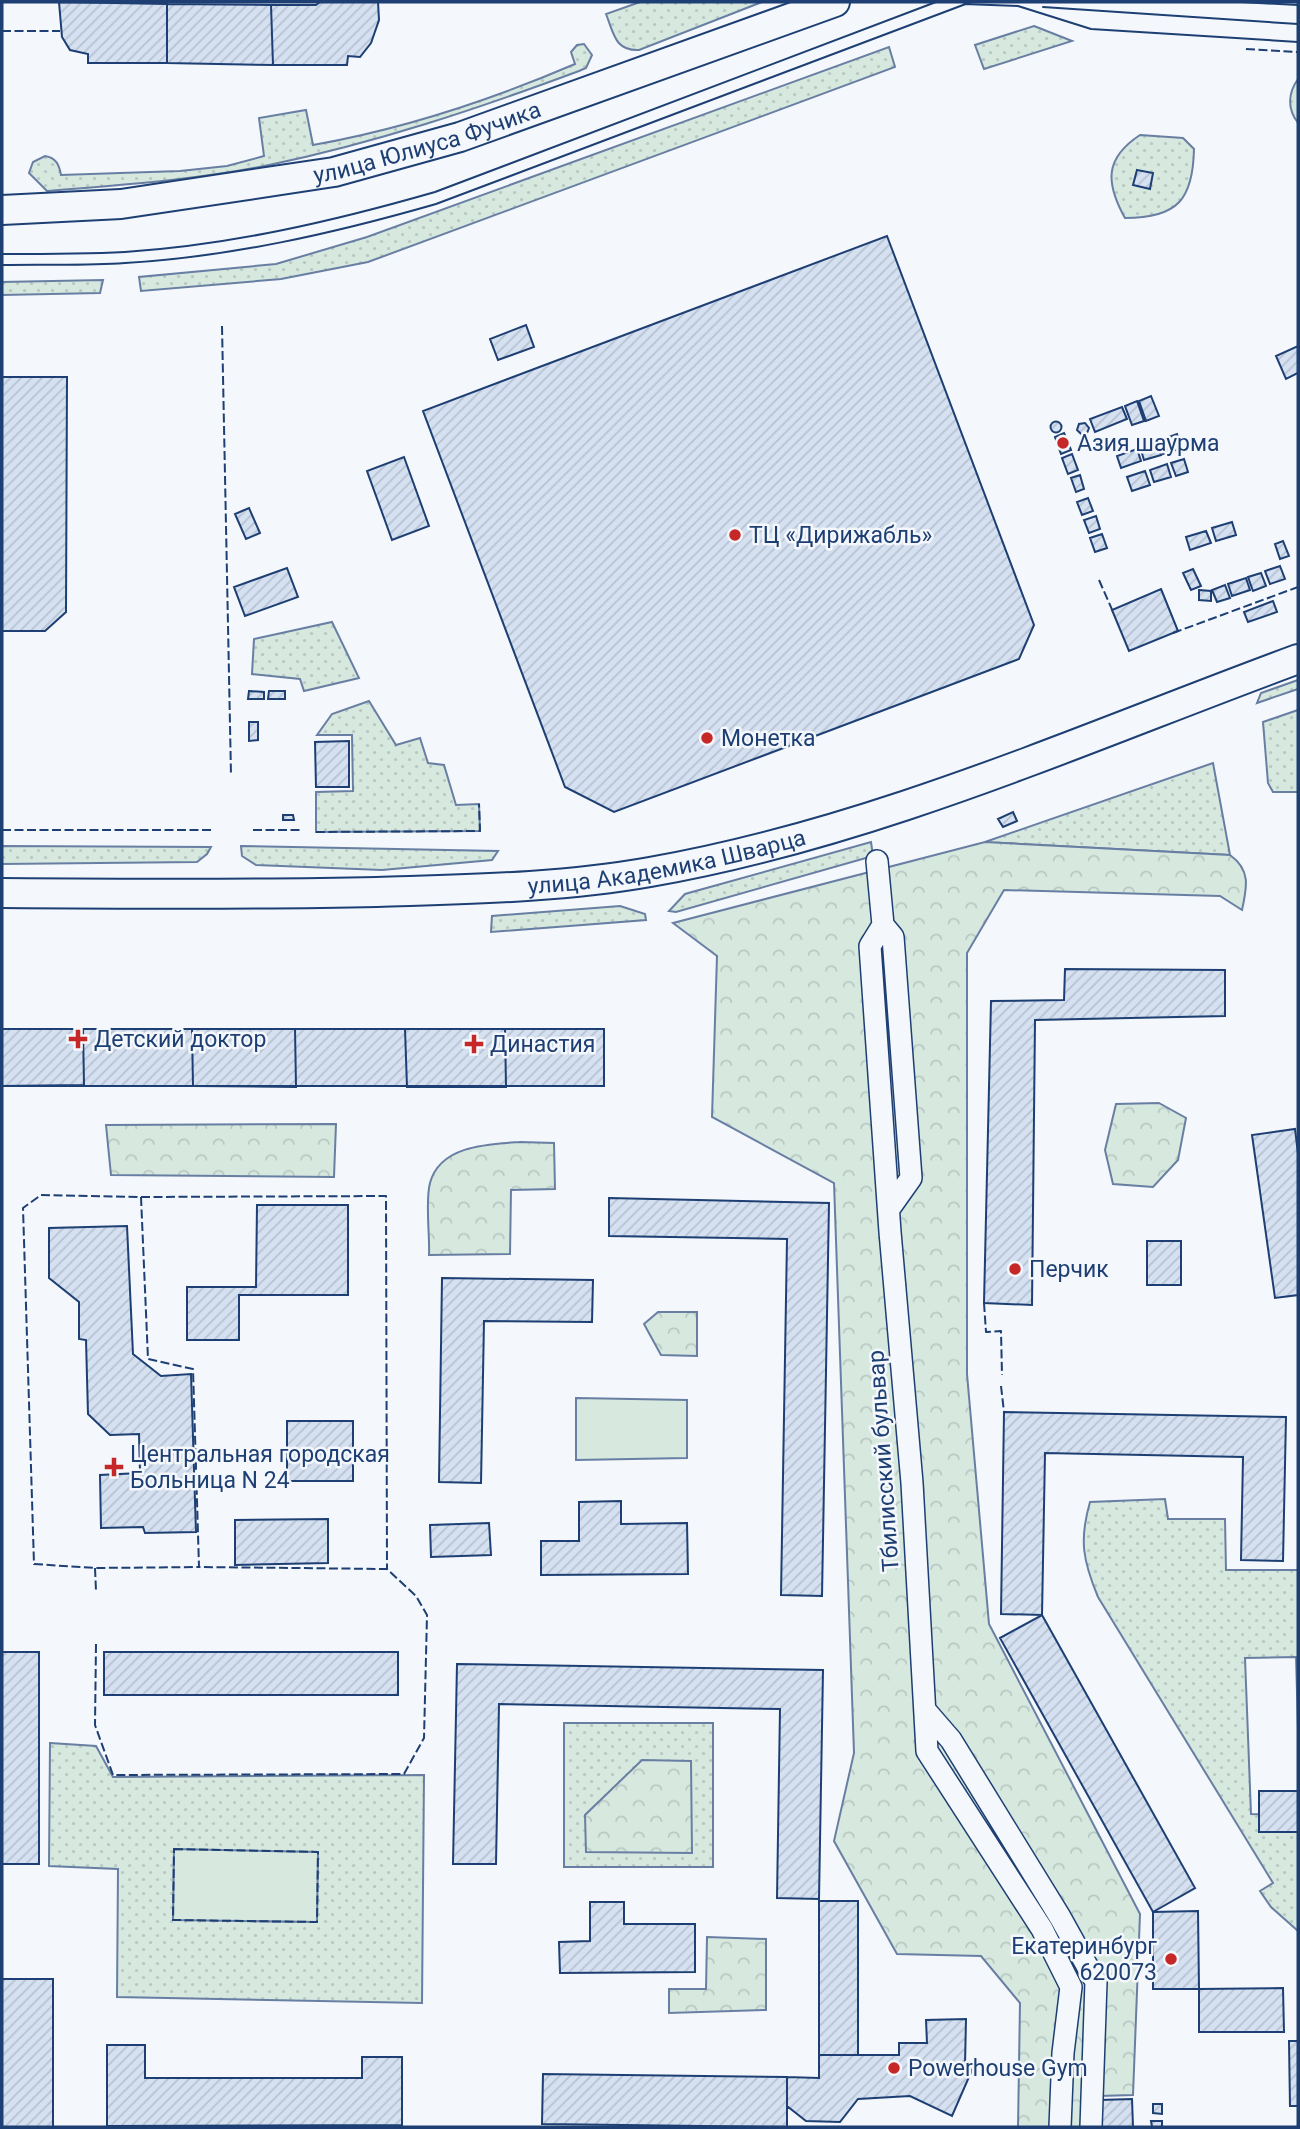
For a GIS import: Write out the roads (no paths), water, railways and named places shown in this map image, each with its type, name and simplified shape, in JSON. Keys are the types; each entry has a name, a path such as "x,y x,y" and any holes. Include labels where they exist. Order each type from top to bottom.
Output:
{"street":[{"name":"улица Юлиуса Фучика","path":"2,210 121,204 334,172 460,136 835,2"},
{"name":"улица Академика Шварца","path":"2,893 224,895 515,888 650,872 776,844 912,802 1298,659"},
{"name":"Тбилисский бульвар","path":"877,861 883,925 870,946 912,1483 927,1751 1035,1917 1072,1987 1063,2053 1060,2127"},
{"path":"925,1710 951,1740 1060,1917 1096,1982 1091,2127"}],"tram line":[{"path":"2,254 125,252 204,244 320,222 397,203 435,192 936,2"},
{"path":"2,265 110,264 204,255 321,234 398,215 436,204 971,2"},
{"path":"1241,2 1298,5"},
{"path":"964,4 1018,6 1091,29 1298,42"},
{"path":"1043,7 1298,24"}],"place":[{"name":"Азия шаурма","path":"1063,443"},
{"name":"ТЦ «Дирижабль»","path":"735,535"},
{"name":"Монетка","path":"707,738"},
{"name":"Детский доктор","path":"78,1039"},
{"name":"Династия","path":"474,1044"},
{"name":"Перчик","path":"1015,1269"},
{"name":"Центральная городская Больница N 24","path":"114,1467"},
{"name":"Екатеринбург 620073","path":"1171,1959"},
{"name":"Powerhouse Gym","path":"894,2068"}]}
